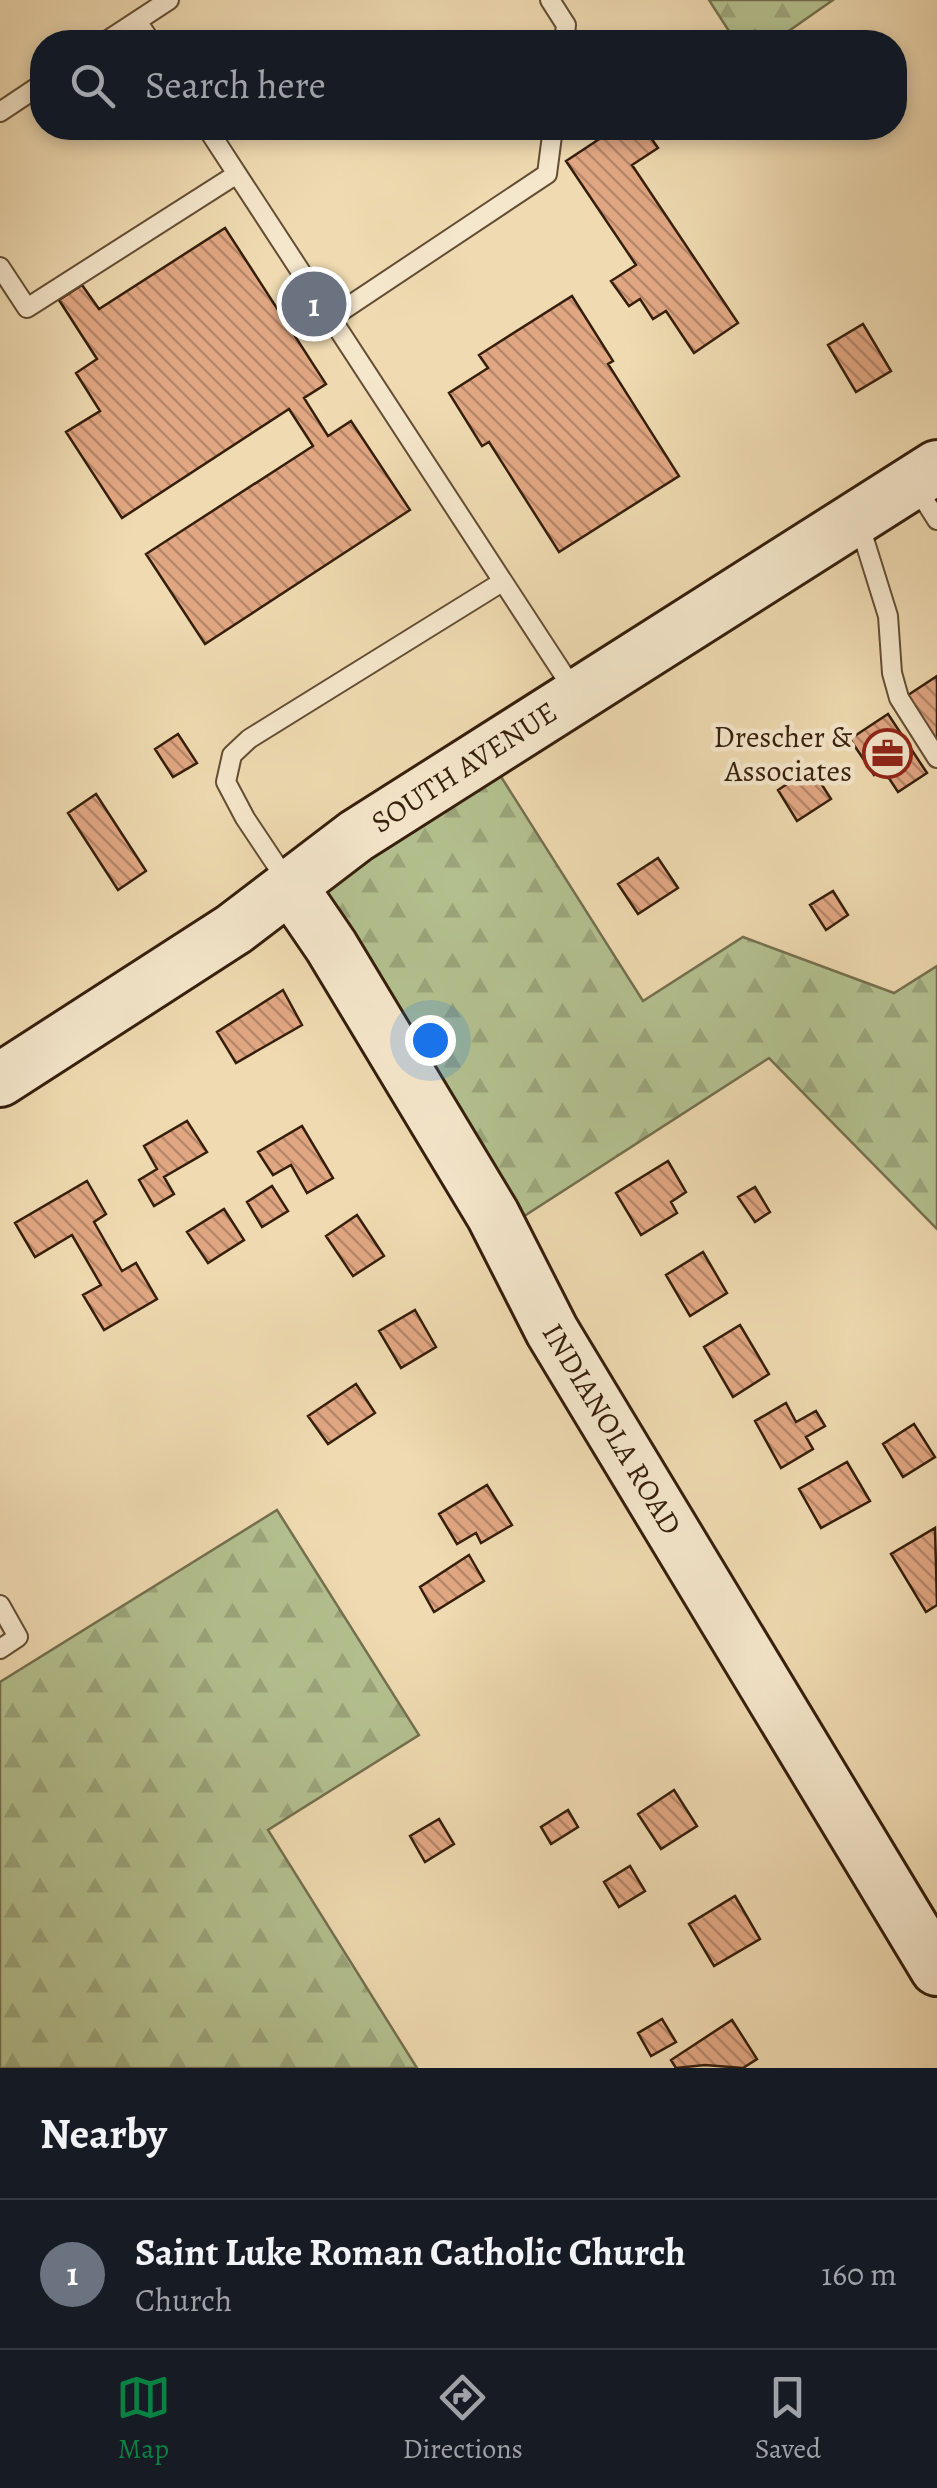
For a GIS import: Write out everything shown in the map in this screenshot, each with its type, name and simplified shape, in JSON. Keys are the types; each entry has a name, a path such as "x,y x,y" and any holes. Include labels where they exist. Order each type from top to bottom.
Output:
{"street":[{"name":"SOUTH AVENUE","path":"0,1080 234,929 356,836 576,694 857,518 929,490"},
{"name":"INDIANOLA ROAD","path":"290,886 331,946 493,1215 552,1330 937,1969"}],"lane":[{"path":"123,30 170,0"},
{"path":"550,0 565,30"},
{"path":"137,21 143,30"},
{"path":"0,112 30,92"},
{"path":"215,140 576,694"},
{"path":"330,318 548,174 552,140"},
{"path":"0,267 27,308 237,174"},
{"path":"857,518 888,616 898,698 937,758"},
{"path":"290,886 226,782 232,755 249,739 502,582"},
{"path":"0,1605 18,1637 0,1649"}],"green space":[{"path":"709,0 833,0 790,30 728,30"},
{"path":"486,753 643,1001 743,937 894,993 937,966 937,1229 769,1058 501,1231 290,886"},
{"path":"277,1510 419,1735 268,1830 417,2068 0,2068 0,1682"}],"building":[{"path":"598,140 652,140 658,148 632,165 738,323 694,353 666,311 653,319 640,299 629,306 611,281 636,265 566,161"},
{"path":"225,228 326,384 304,398 328,436 351,421 410,510 205,644 146,554 313,446 289,409 122,518 66,432 100,411 76,373 97,359 59,300 82,285 99,309"},
{"path":"572,296 613,361 608,364 679,476 559,552 489,442 482,446 449,393 488,368 479,355"},
{"path":"863,324 891,371 856,392 828,345"},
{"path":"937,676 937,746 905,697"},
{"name":"Drescher & Associates","path":"888,714 927,773 898,792 883,769 874,775 850,739"},
{"path":"178,734 197,763 173,777 155,749"},
{"path":"811,768 831,799 797,821 778,790"},
{"path":"96,794 146,871 118,890 68,813"},
{"path":"658,858 678,888 638,914 618,884"},
{"path":"833,891 848,915 826,930 810,905"},
{"path":"283,990 302,1025 236,1063 217,1032"},
{"path":"187,1121 207,1152 164,1177 174,1194 154,1206 139,1180 157,1169 144,1146"},
{"path":"302,1126 333,1178 307,1193 291,1165 273,1175 258,1152"},
{"path":"668,1161 686,1192 671,1202 677,1213 641,1235 616,1193"},
{"path":"87,1181 106,1214 94,1222 122,1271 136,1263 157,1299 104,1330 83,1295 101,1285 72,1235 35,1257 15,1223"},
{"path":"272,1186 288,1211 262,1227 247,1202"},
{"path":"755,1187 770,1212 755,1222 738,1197"},
{"path":"224,1209 244,1240 208,1263 187,1232"},
{"path":"357,1215 384,1256 353,1276 326,1236"},
{"path":"703,1252 727,1293 690,1316 666,1275"},
{"path":"415,1310 436,1347 401,1368 379,1331"},
{"path":"740,1325 769,1374 733,1397 704,1347"},
{"path":"356,1384 375,1413 328,1444 308,1416"},
{"path":"786,1403 796,1422 816,1411 825,1426 806,1437 813,1449 781,1468 755,1421"},
{"path":"914,1424 935,1457 903,1477 883,1444"},
{"path":"847,1462 870,1501 821,1528 799,1489"},
{"path":"487,1485 512,1525 481,1543 476,1533 457,1544 439,1514"},
{"path":"935,1528 937,1605 926,1612 891,1554"},
{"path":"469,1555 484,1581 434,1612 420,1587"},
{"path":"674,1790 697,1826 661,1849 638,1814"},
{"path":"568,1810 578,1827 551,1844 541,1827"},
{"path":"439,1819 454,1844 425,1862 410,1836"},
{"path":"630,1866 645,1891 619,1907 604,1882"},
{"path":"735,1896 760,1939 714,1966 689,1924"},
{"path":"662,2019 676,2042 651,2056 638,2033"},
{"path":"732,2020 757,2059 743,2068 676,2068 671,2060"}],"place":[{"name":"Saint Luke Roman Catholic Church","path":"314,304"},
{"name":"Drescher & Associates","path":"887,754"}]}
